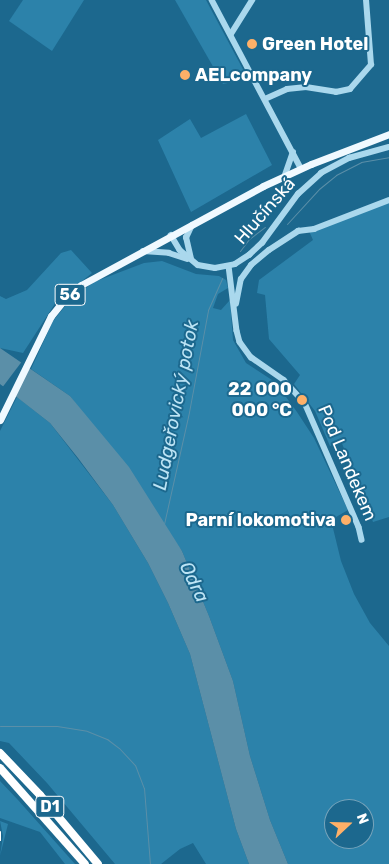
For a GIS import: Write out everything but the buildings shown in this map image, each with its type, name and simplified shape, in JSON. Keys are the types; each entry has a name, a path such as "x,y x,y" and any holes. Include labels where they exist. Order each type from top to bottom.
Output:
{"highway":[{"name":"D1","path":"0,753 40,795 98,864"},
{"name":"D1","path":"0,768 85,864"}],"main road":[{"name":"56","path":"285,175 389,134"},
{"name":"Hlučínská","path":"0,420 51,316 71,294 92,278 140,251 285,175"}],"street":[{"path":"212,0 301,168"},
{"path":"230,34 252,0"},
{"path":"265,99 287,89 306,87 336,92 350,89 371,65 366,0"},
{"name":"Hlučínská","path":"140,251 168,253 209,268 229,266 249,255 262,243 298,194 321,173 349,158 389,147"},
{"path":"285,175 293,152"},
{"name":"Pod Landekem","path":"236,306 241,279 252,265 269,250 298,231 314,229 389,200"},
{"path":"191,261 186,238 194,222"},
{"path":"171,235 180,250 191,261"},
{"name":"Pod Landekem","path":"229,266 240,342 251,357 284,380 311,413 359,527 362,540"}],"shaded area":[{"path":"23,0 84,0 52,51 9,21"},
{"path":"175,0 206,0 246,75 237,81 223,84"},
{"path":"246,114 272,165 191,212 158,140 190,119 201,138"},
{"path":"389,202 389,517 373,522 341,441 330,446 315,411 294,384 300,375 269,339 265,295 257,293 259,280 313,240 309,231"},
{"path":"71,250 92,273 56,302 23,353 0,348 0,296 6,299 27,290 61,253"},
{"path":"162,261 196,274 219,276 226,280 228,288 218,294 213,308 221,310 230,300 233,340 246,363 275,382 314,438 348,510 331,520 341,561 354,594 370,623 389,646 389,864 288,864 270,820 250,756 233,681 182,551 70,396 31,369 53,321 71,299 94,282 144,263"},
{"path":"17,397 50,423 113,505 148,563 168,603 190,654 236,829 249,864 206,864 193,843 180,849 161,864 115,864 47,783 9,743 0,741 0,431"},
{"path":"0,781 75,864 65,864 40,832 0,818"},
{"path":"0,821 8,824 0,856 3,836"}],"water":[{"name":"Odra","path":"0,348 70,396 129,467 182,551 233,681 250,756 270,820 288,864 249,864 236,829 190,654 168,603 148,563 113,505 78,458 50,423 0,384"}],"pier":[{"path":"23,360 31,366 9,395 1,389"}],"waterway":[{"name":"Ludgeřovický potok","path":"287,224 319,189 336,175 361,162 389,157"},
{"name":"Ludgeřovický potok","path":"240,251 249,239 265,227"},
{"name":"Ludgeřovický potok","path":"164,524 189,412 208,310 222,278"},
{"path":"0,726 57,726 87,731 107,739 119,748 135,765 144,788 150,864"}],"tram line":[{"path":"0,831 0,840"}],"place":[{"name":"Green Hotel","path":"252,44"},
{"name":"AELcompany","path":"185,75"},
{"name":"22 000 000 °C","path":"302,400"},
{"name":"Parní lokomotiva","path":"346,520"}]}
